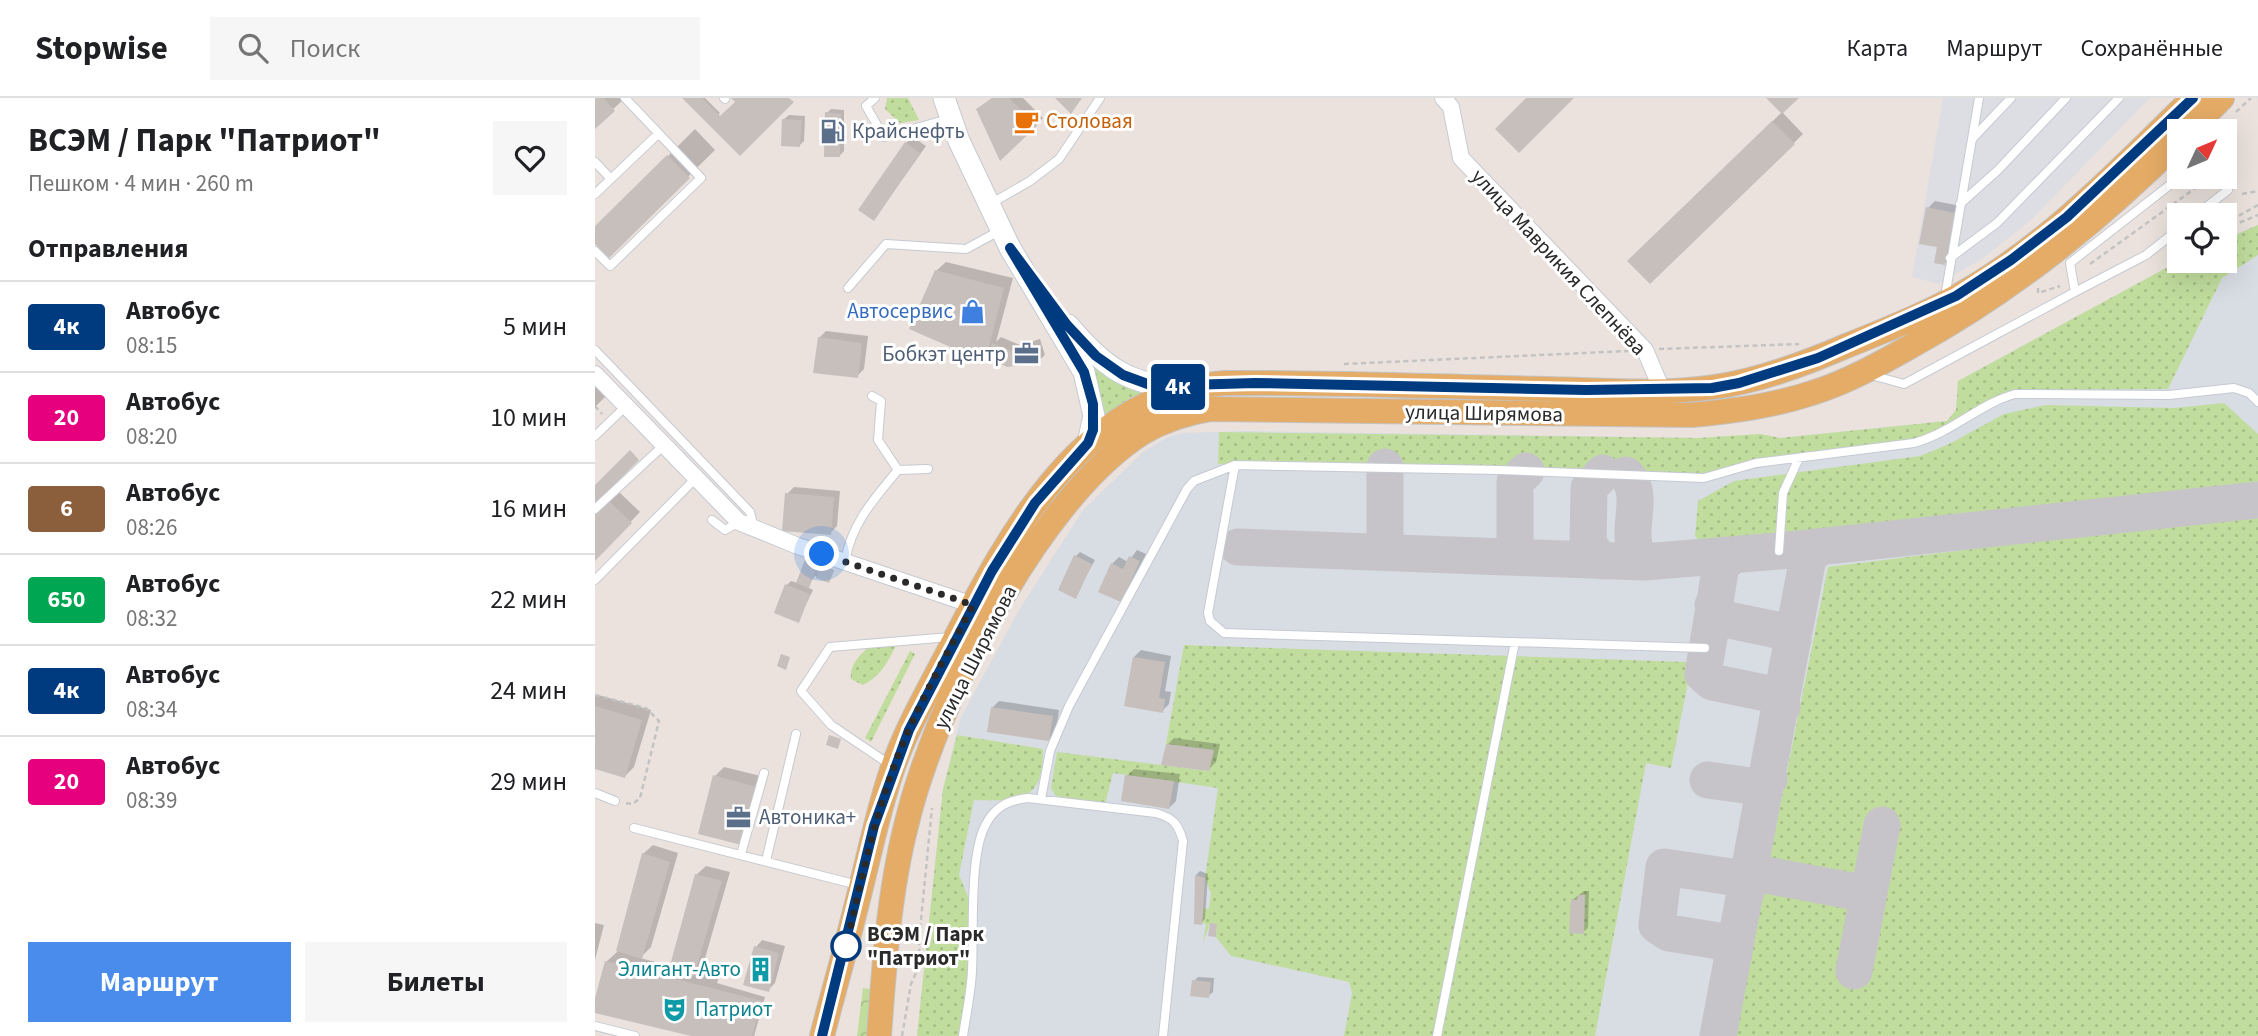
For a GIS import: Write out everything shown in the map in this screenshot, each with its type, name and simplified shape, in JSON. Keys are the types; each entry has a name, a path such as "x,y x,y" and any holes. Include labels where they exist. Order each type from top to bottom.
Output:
{"main road":[{"name":"улица Ширямова","path":"822,1036 874,826 893,767 956,637 1035,503 1088,443 1144,403 1187,387 1255,383 1662,390 1712,388 1784,369 1889,329 1944,303 2011,260 2067,217 2193,98"},
{"path":"2201,119 2222,98"},
{"name":"улица Ширямова","path":"879,1036 899,860 914,793 953,696 987,628 1037,542 1089,477 1141,434 1167,420 1211,409 1692,415 1749,410 1799,398 1862,373 1968,316 2040,265 2167,152"},
{"path":"1889,329 1870,346 1875,360 1909,348"},
{"path":"1784,369 1800,368 1810,378 1809,390 1799,398"}],"street":[{"name":"улица Маврикия Слепнёва","path":"1443,98 1451,107 1461,158 1645,350 1662,390"},
{"path":"948,108 1005,239 1084,372 1094,416 1088,443"},
{"path":"1005,239 1067,325 1096,356 1139,383 1187,387"},
{"path":"595,374 696,478 746,525 973,605"}],"lane":[{"path":"595,251 610,266 701,178 625,98"},
{"path":"875,98 866,106 884,137 948,108"},
{"path":"989,205 1030,181 1059,159 1100,98"},
{"path":"1944,303 1979,98"},
{"path":"1972,139 2011,98"},
{"path":"1960,204 1998,170 2066,98"},
{"path":"1950,258 1997,223 2119,98"},
{"path":"595,194 658,134"},
{"path":"595,162 611,179"},
{"path":"2075,292 2070,263 2167,187"},
{"path":"2211,203 2228,190"},
{"path":"1862,373 1904,384 2146,255 2167,238"},
{"path":"848,288 886,244 966,249 1005,239"},
{"path":"595,350 750,512 746,525 725,530 712,520"},
{"path":"1041,799 1050,751 1069,706 1187,489 1194,481 1235,465 1499,470 1704,478 1756,463 1914,443 1939,436 1993,401 2015,394 2169,395 2234,388 2249,393 2258,402"},
{"path":"872,396 881,401 878,440 898,470"},
{"path":"595,436 626,406"},
{"path":"595,509 664,445"},
{"path":"1779,551 1783,493 1799,458"},
{"path":"1235,465 1208,613 1216,628 1224,633 1705,648"},
{"path":"845,561 849,537 863,512 898,470 928,469"},
{"path":"595,580 696,478"},
{"path":"893,767 831,725 801,691 830,647 956,637"},
{"path":"1437,1036 1515,642"},
{"path":"766,861 796,734"},
{"path":"741,855 764,773"},
{"path":"595,793 615,801"},
{"path":"963,1036 972,976 975,880 984,828 997,809 1009,801 1041,799 1156,813 1170,817 1179,825 1183,841 1163,1036"},
{"path":"634,828 861,886"},
{"path":"595,1026 635,1036"}],"path":[{"path":"2090,264 2194,189"},
{"path":"2242,194 2258,191"},
{"path":"2237,219 2258,205"},
{"path":"2237,222 2258,215"},
{"path":"1333,364 1451,361 1803,343"},
{"path":"595,695 646,708 659,721 640,797 633,804 615,801"},
{"path":"902,1036 911,984"}],"shaded area":[{"path":"1943,98 2150,98 2032,219 1985,257 1939,284 1912,277"},
{"path":"2258,225 2258,1036 917,1036 943,789 960,719 1019,610 1083,510 1143,452 1166,438 1182,433 1245,431 1698,438 1760,434 1780,438 1947,421 1956,410 1958,381 2167,268 2167,273 2237,273 2237,234"}],"green space":[{"path":"887,98 908,98 919,120 900,123 885,109"},
{"path":"2258,225 2258,255 2237,268 2237,234"},
{"path":"2167,268 2167,273 2230,273 2222,278 2168,389 2029,390 2005,393 1929,437 1698,478 1218,464 1219,432 1698,438 1760,434 1780,438 1947,421 1956,410 1958,381"},
{"path":"1089,364 1141,393 1141,396 1105,419 1102,417"},
{"path":"2224,403 2258,434 2258,483 1704,546 1695,536 1698,501 1734,481 1920,456 1949,444 2004,414 2046,405 2175,408"},
{"path":"2258,513 2258,1036 1734,1036 1763,885 1855,897 1840,982 1864,985 1895,815 1872,810 1857,884 1767,871 1828,567"},
{"path":"896,645 887,663 875,677 863,685 851,679 853,665 869,647"},
{"path":"1184,645 1686,662 1691,667 1671,768 1646,763 1595,1036 1344,1036 1352,993 1349,982 1231,956 1216,937 1217,924 1210,923 1203,943 1206,924 1202,923 1204,908 1209,909 1211,893 1205,878 1218,788 1113,773 1105,804 1056,796 1051,788 1057,752 1209,771 1213,750 1166,744"},
{"path":"910,651 915,654 871,742 865,738"},
{"path":"957,735 1043,749 1042,766 1034,789 1026,795 1005,800 974,800 959,875 970,902 970,978 960,1036 917,1036 943,789"},
{"path":"863,988 870,989 867,1036 857,1036"}],"building":[{"path":"595,98 604,98 615,111 595,129"},
{"path":"682,98 702,98 720,116 735,102 731,98 789,98 794,102 740,156"},
{"path":"992,98 1009,98 1037,126 1000,161 976,109"},
{"path":"1055,98 1082,98 1071,114"},
{"path":"1526,98 1574,98 1519,153 1495,129"},
{"path":"1766,98 1799,98 1782,114"},
{"path":"825,112 841,114 840,157 824,157"},
{"path":"782,119 802,120 800,147 781,146"},
{"path":"1772,121 1795,144 1650,284 1627,261"},
{"path":"905,142 920,153 874,221 858,210"},
{"path":"667,155 690,178 609,258 595,244 595,226"},
{"path":"1926,207 1955,213 1945,265 1934,263 1937,247 1919,244"},
{"path":"935,270 1004,288 985,362 909,329"},
{"path":"818,337 862,343 858,378 813,373"},
{"path":"992,343 1012,351 1034,345 1039,363 1007,367 987,357"},
{"path":"630,450 639,460 595,504 595,485"},
{"path":"785,493 834,497 831,535 782,531"},
{"path":"608,500 632,523 595,561 595,513"},
{"path":"1074,555 1092,564 1076,599 1058,590"},
{"path":"1129,556 1140,561 1121,602 1098,592 1111,563 1123,569"},
{"path":"806,557 819,562 809,588 796,583"},
{"path":"820,566 834,571 829,583 816,578"},
{"path":"785,584 810,594 799,623 774,613"},
{"path":"781,654 790,657 786,670 777,666"},
{"path":"1133,657 1165,662 1159,698 1165,699 1163,713 1124,706"},
{"path":"595,706 642,720 625,778 595,769"},
{"path":"991,707 1053,716 1049,741 987,732"},
{"path":"829,735 841,739 838,749 826,745"},
{"path":"1166,744 1214,750 1209,771 1161,765"},
{"path":"713,775 757,787 742,845 698,834"},
{"path":"1125,775 1174,781 1169,809 1121,801"},
{"path":"642,853 670,862 642,959 616,951"},
{"path":"695,874 722,881 694,976 669,969"},
{"path":"1195,875 1205,878 1202,925 1194,924"},
{"path":"1578,895 1585,895 1584,934 1569,933 1571,899 1577,900"},
{"path":"1210,923 1217,924 1216,937 1208,936"},
{"name":"Элигант-Авто","path":"754,946 779,953 769,992 743,985"},
{"path":"605,961 762,1001 752,1036 691,1036 595,1013 595,998"},
{"path":"1192,980 1211,982 1209,998 1190,996"}],"taxiway":[{"path":"1385,467 1385,552"},
{"path":"1515,556 1515,482 1526,471"},
{"path":"1602,561 1588,545 1589,488 1603,473"},
{"path":"1626,475 1635,495 1633,542 1644,562"},
{"path":"1238,547 1644,562 1779,551 2258,500"},
{"path":"1718,1036 1807,563 1810,555 1820,547"},
{"path":"1732,556 1721,565 1703,674 1712,682 1775,695 1782,707"},
{"path":"1713,605 1724,619 1787,632 1793,640"},
{"path":"1708,780 1758,787 1769,779"},
{"path":"1854,971 1882,825"},
{"path":"1734,954 1730,943 1669,933 1657,925 1664,867 1739,878 1746,884 1746,893"},
{"path":"1750,872 1868,894"}],"bus line":[{"name":"4к","path":"822,1036 874,826 893,767 909,730 992,571 1035,503 1088,443 1093,430 1093,404 1084,372 1010,248 1067,325 1096,356 1123,375 1153,386 1255,383 1586,390 1712,388 1739,383 1818,358 1944,303 1983,280 2067,217 2126,165 2193,98"}],"place":[{"name":"Столовая","path":"1026,121"},
{"name":"Крайснефть","path":"832,131"},
{"name":"Автосервис","path":"973,311"},
{"name":"Бобкэт центр","path":"1026,354"},
{"name":"Автоника+","path":"739,817"},
{"name":"ВСЭМ / Парк \"Патриот\"","path":"846,946"},
{"name":"Элигант-Авто","path":"761,969"},
{"name":"Патриот","path":"675,1009"}],"route":[{"path":"822,554 973,605 893,767 874,826 846,946"}]}
